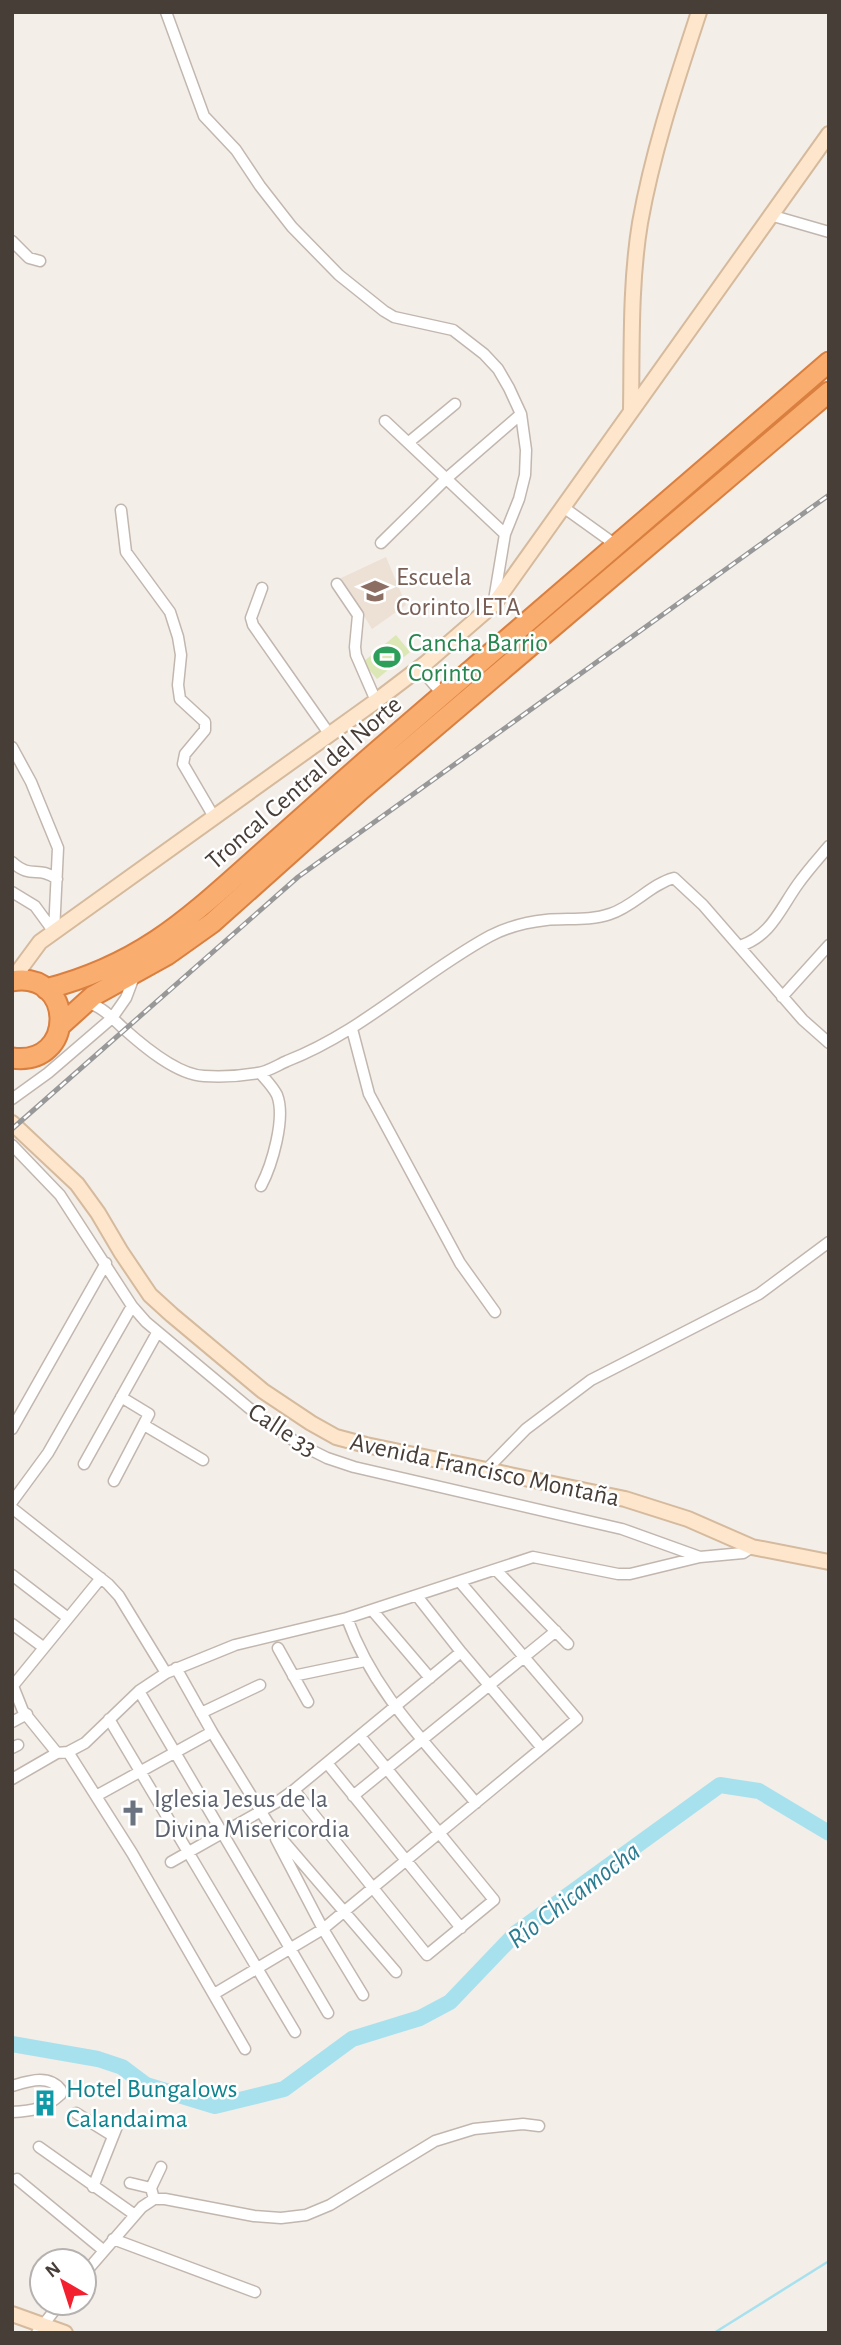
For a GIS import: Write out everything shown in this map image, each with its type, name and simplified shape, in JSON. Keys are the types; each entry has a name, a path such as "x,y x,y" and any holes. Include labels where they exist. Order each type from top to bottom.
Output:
{"highway":[{"name":"Troncal Central del Norte","path":"43,986 101,972 165,936 829,362"},
{"name":"Troncal Central del Norte","path":"12,1058 30,1058 44,1052 55,1040 61,1025 83,1002 180,947 212,923 362,789 829,392"},
{"path":"12,981 25,980 43,986 58,1005 61,1025"}],"street":[{"path":"166,12 205,116 236,150 292,227 340,275 384,311 394,317 448,327 484,354 498,369 521,414 526,450 525,475 499,556 494,604"},
{"path":"631,411 634,278 640,226 662,124 699,12"},
{"path":"12,981 30,953 54,932 421,668 494,604 829,134"},
{"path":"770,215 829,232"},
{"path":"12,241 29,258 40,261"},
{"path":"409,442 455,404"},
{"path":"381,543 447,478 521,414"},
{"path":"385,421 505,534"},
{"path":"563,507 616,545"},
{"path":"121,510 126,552 170,612 178,637 181,655 179,696 185,705 205,722 205,730 185,754 183,764 214,817"},
{"path":"499,556 519,568"},
{"path":"337,584 358,615 356,655 376,701"},
{"path":"262,588 251,618 253,625 330,735"},
{"path":"421,668 443,695"},
{"path":"12,747 54,832 58,848 54,932"},
{"path":"740,946 755,940 768,930 798,884 829,846"},
{"path":"12,862 21,870 30,873 44,871 57,879"},
{"path":"83,1002 99,1007 133,1036 182,1071 205,1076 260,1073 302,1056 352,1029 412,985 504,930 544,920 599,917 613,913 671,879 678,879 803,1020 829,1043"},
{"path":"12,892 35,906 54,932"},
{"path":"782,997 829,945"},
{"path":"30,953 43,986"},
{"path":"12,1099 48,1073 112,1018 126,998 135,973"},
{"path":"352,1029 369,1094 460,1263 495,1312"},
{"path":"260,1073 277,1096 279,1115 274,1153 261,1186"},
{"name":"Avenida Francisco Montaña","path":"12,1123 77,1184 150,1295 263,1391 336,1437 625,1499 688,1520 752,1548 829,1562"},
{"name":"Calle 33","path":"12,1145 60,1195 132,1306 157,1333 297,1443 327,1458 354,1467 622,1529 700,1557"},
{"path":"12,1164 22,1156"},
{"path":"487,1469 526,1429 591,1380 759,1294 829,1242"},
{"path":"12,1429 19,1421 106,1264"},
{"path":"12,1502 48,1453 132,1306"},
{"path":"83,1464 157,1333"},
{"path":"114,1481 149,1414 121,1396"},
{"path":"144,1425 204,1460"},
{"path":"12,1508 101,1578 118,1596 166,1673"},
{"path":"12,1779 62,1752 85,1743 139,1691 166,1673 235,1645 347,1618 533,1557 630,1574 700,1557 743,1553 752,1548"},
{"path":"496,1570 568,1644"},
{"path":"12,1575 68,1618"},
{"path":"101,1578 13,1684 21,1712 62,1752 96,1796 245,2049"},
{"path":"214,1994 323,1929 577,1719 460,1582"},
{"path":"417,1595 461,1653 542,1748"},
{"path":"372,1610 430,1678"},
{"path":"347,1618 365,1661 395,1707 476,1803"},
{"path":"12,1624 43,1647"},
{"path":"353,1796 556,1632"},
{"path":"278,1648 308,1702"},
{"path":"170,1862 294,1790 461,1653"},
{"path":"293,1676 365,1661"},
{"path":"176,1668 268,1824 323,1929 363,1995"},
{"path":"201,1713 260,1685"},
{"path":"139,1691 328,2013"},
{"path":"12,1722 21,1712"},
{"path":"108,1719 295,2032"},
{"path":"96,1796 212,1732"},
{"path":"294,1790 427,1955 461,1928 494,1900 360,1736"},
{"path":"327,1763 461,1928"},
{"path":"268,1824 396,1972"},
{"path":"12,2086 40,2079 57,2085 61,2094 45,2107 35,2111 12,2112"},
{"path":"76,2113 113,2136"},
{"path":"93,2187 118,2124"},
{"path":"98,2256 154,2199 254,2216 293,2218 321,2209 435,2141 492,2126 539,2126"},
{"path":"39,2147 135,2216"},
{"path":"154,2199 151,2188 161,2167"},
{"path":"17,2179 103,2250"},
{"path":"130,2183 151,2188"},
{"path":"113,2239 255,2292"},
{"path":"12,2314 40,2329 65,2333"}],"shaded area":[{"name":"Escuela Corinto IETA","path":"386,557 406,605 372,629 341,578"}],"green space":[{"name":"Cancha Barrio Corinto","path":"396,635 410,652 377,679 363,662"}],"waterway":[{"name":"Río Chicamocha","path":"12,2044 98,2059 122,2067 146,2085 215,2106 284,2089 352,2039 420,2018 450,2002 516,1933 720,1785 759,1791 829,1833"},
{"path":"714,2333 829,2261"}],"railway":[{"path":"12,1129 298,877 829,495"}],"place":[{"name":"Escuela Corinto IETA","path":"375,591"},
{"name":"Cancha Barrio Corinto","path":"387,657"},
{"name":"Iglesia Jesus de la Divina Misericordia","path":"133,1813"},
{"name":"Hotel Bungalows Calandaima","path":"45,2103"}]}
